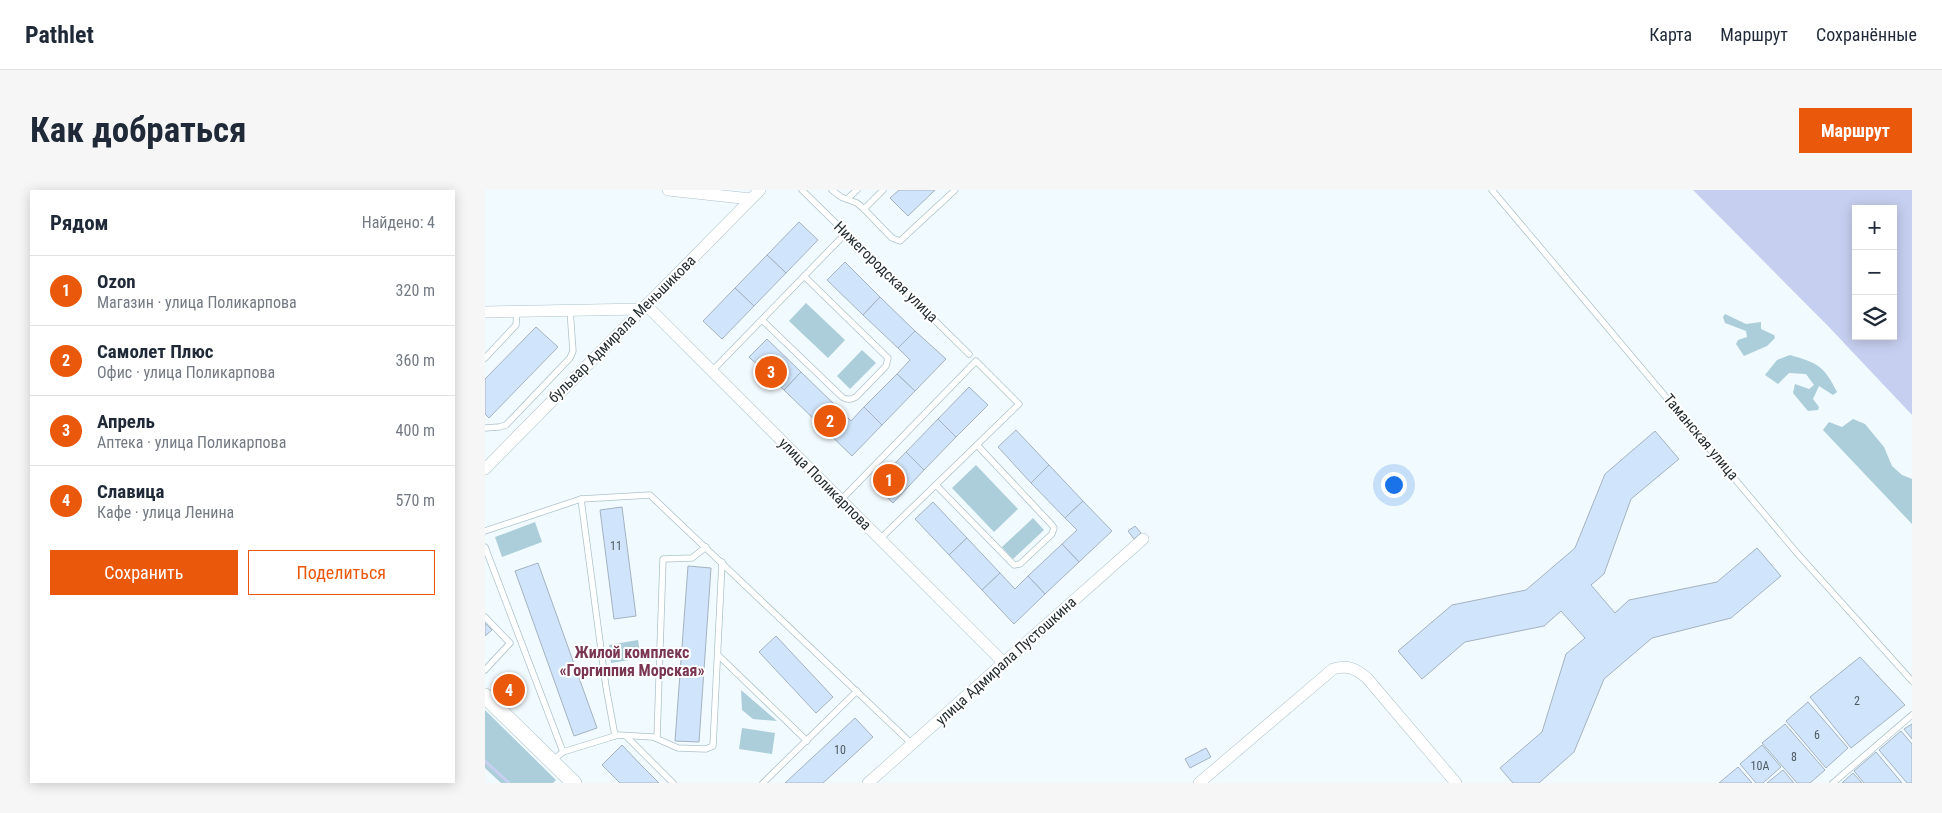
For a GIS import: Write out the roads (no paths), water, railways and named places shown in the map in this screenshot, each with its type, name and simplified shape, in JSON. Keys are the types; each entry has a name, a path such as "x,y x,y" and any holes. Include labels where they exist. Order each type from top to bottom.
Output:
{"street":[{"path":"668,190 751,199"},
{"name":"бульвар Адмирала Меньшикова","path":"485,469 760,190"},
{"path":"485,312 645,307"},
{"name":"улица Поликарпова","path":"645,307 712,371 1004,663"},
{"name":"улица Адмирала Пустошкина","path":"868,783 1143,539"},
{"path":"1199,783 1333,669 1343,666 1352,668 1367,678 1456,783"},
{"path":"485,696 558,757 573,783"}],"lane":[{"name":"Нижегородская улица","path":"802,190 969,354"},
{"path":"832,190 864,209 892,238 900,241 955,190"},
{"path":"847,199 857,190"},
{"path":"864,209 883,190"},
{"name":"Таманская улица","path":"1492,190 1797,553 1912,681"},
{"path":"712,371 846,233"},
{"path":"762,320 845,399 851,400 856,397 880,372 888,362 885,354 804,276"},
{"path":"485,428 506,425 570,358 573,352 570,310"},
{"path":"485,358 514,328 517,322 517,311"},
{"path":"841,500 976,361 1019,404 880,539"},
{"path":"936,485 1014,565 1020,564 1052,534 1054,528 1052,525 977,445"},
{"path":"485,530 581,499 650,495 912,744"},
{"path":"581,499 606,688 615,736"},
{"path":"485,547 558,757 615,736 657,738 674,747 706,749 713,746 722,562"},
{"path":"657,738 663,559 692,558 706,547"},
{"path":"485,617 510,643 485,670"},
{"path":"718,655 807,741"},
{"path":"763,783 857,691"},
{"path":"1833,783 1912,715"},
{"path":"626,736 673,783"}],"waterway":[{"path":"485,761 509,783"}],"place":[{"name":"Апрель","path":"771,372"},
{"name":"Самолет Плюс","path":"830,421"},
{"name":"Ozon","path":"889,480"},
{"name":"Славица","path":"509,690"}],"district":[{"name":"Жилой комплекс «Горгиппия Морская»","path":"632,661"}]}
